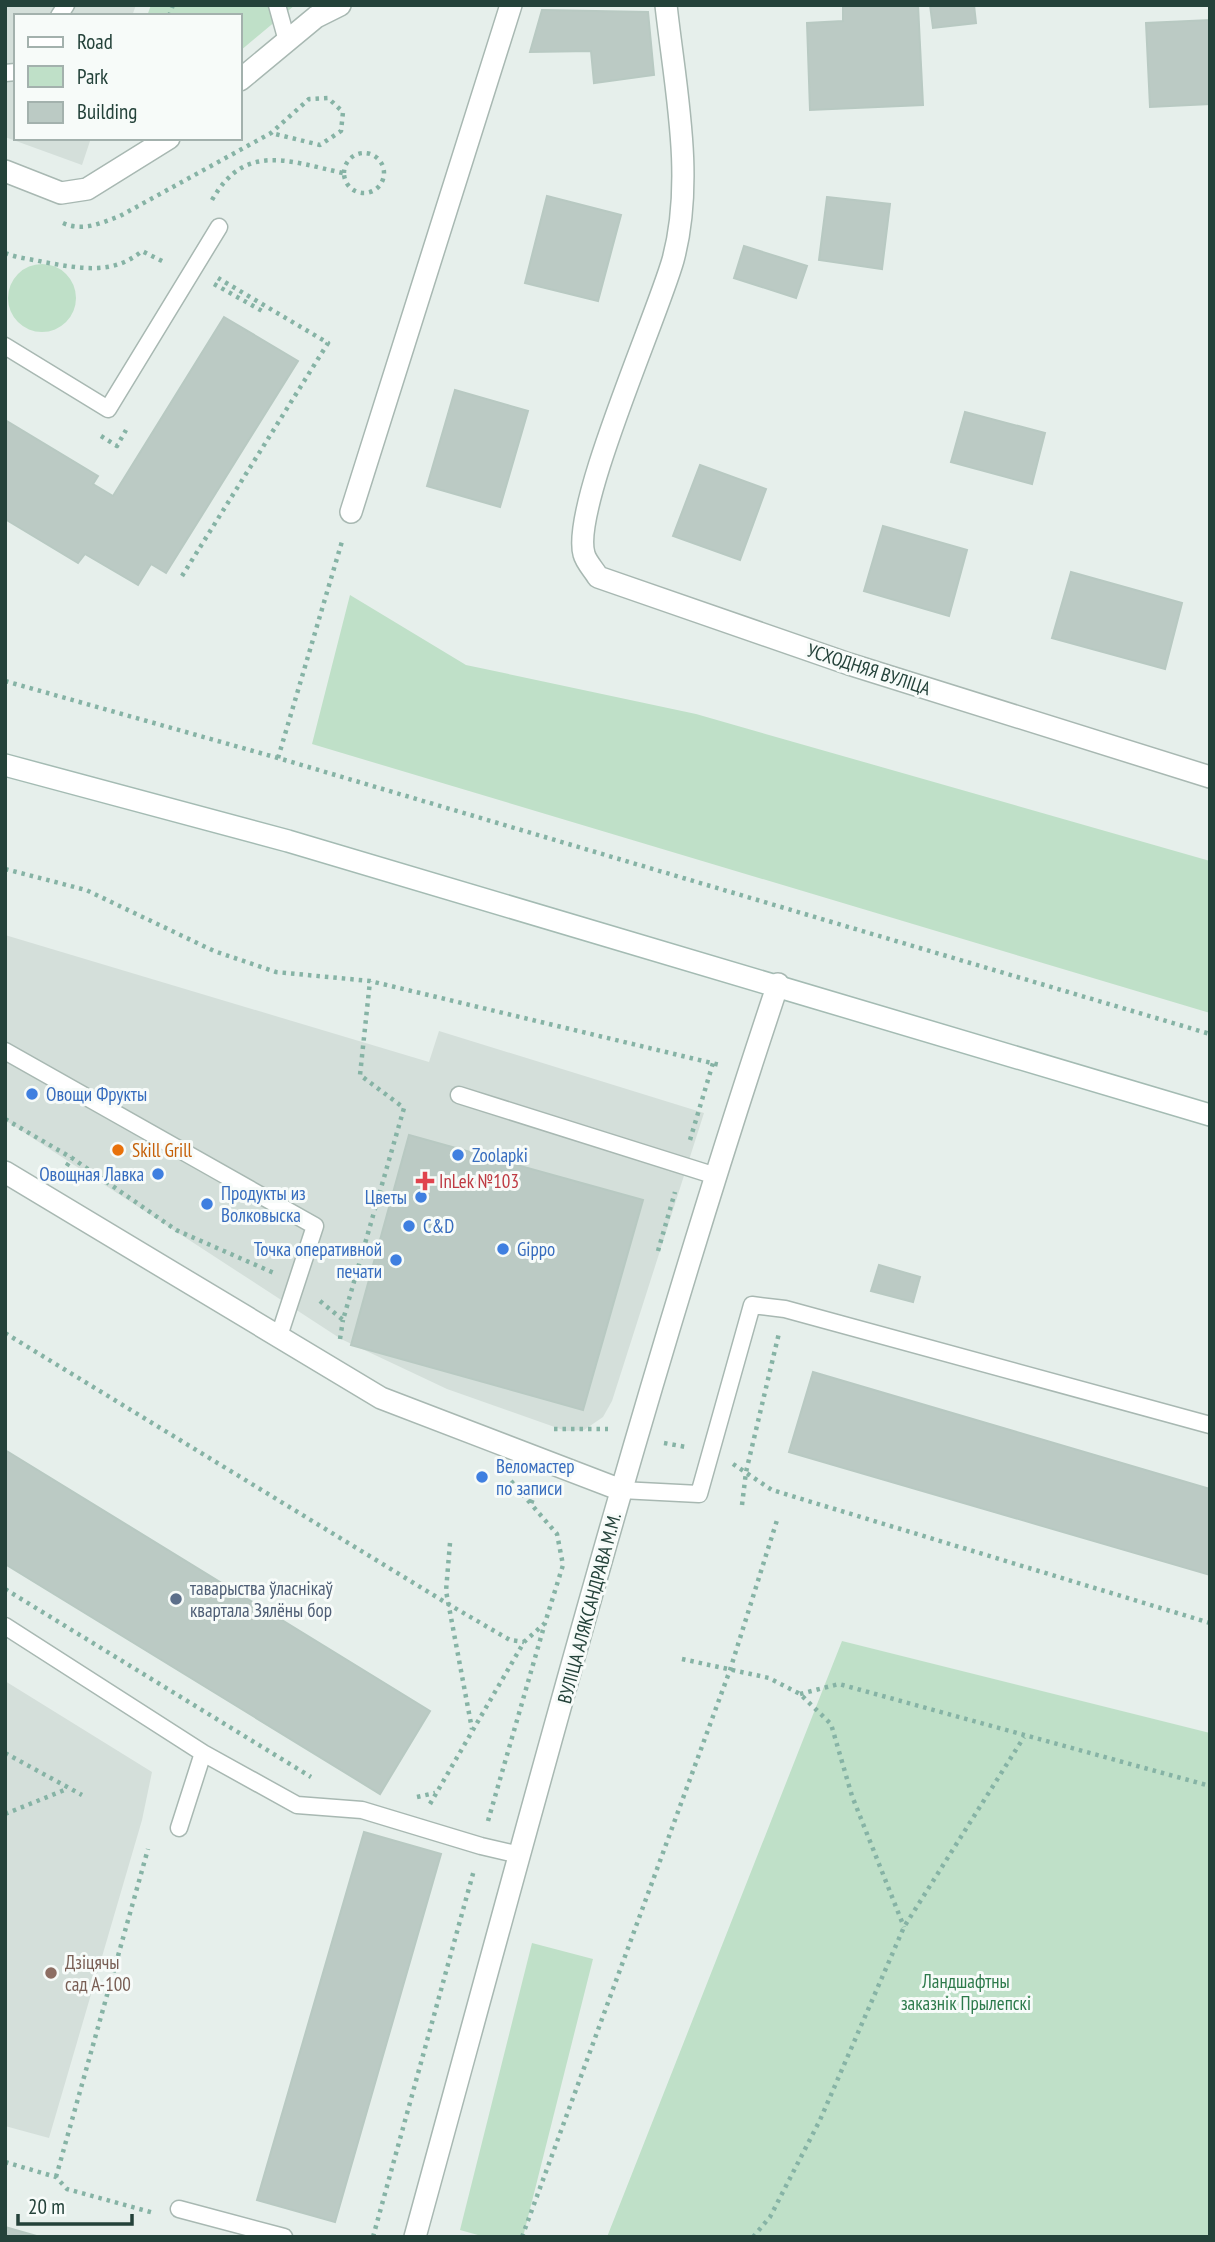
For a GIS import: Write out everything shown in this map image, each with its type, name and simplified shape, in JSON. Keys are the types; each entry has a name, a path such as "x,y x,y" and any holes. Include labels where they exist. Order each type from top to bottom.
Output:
{"street":[{"path":"242,78 316,17 340,5"},
{"path":"351,512 511,5"},
{"name":"УСХОДНЯЯ ВУЛІЦА","path":"666,5 680,135 682,208 673,259 585,510 584,554 598,577 849,664 1210,777"},
{"path":"5,172 61,193 87,189 166,140"},
{"path":"5,765 288,841 778,984 1210,1115"},
{"name":"ВУЛІЦА АЛЯКСАНДРАВА М.М.","path":"415,2237 621,1490 716,1176 778,984"},
{"path":"5,1172 381,1398 621,1490"}],"lane":[{"path":"277,5 287,41"},
{"path":"5,346 108,409 219,227"},
{"path":"5,1051 315,1226 279,1336"},
{"path":"459,1095 716,1176"},
{"path":"621,1490 699,1494 713,1452 752,1305 785,1309 1210,1425"},
{"path":"5,1626 203,1753 297,1805 362,1810 417,1828 520,1855"},
{"path":"179,1828 203,1753"},
{"path":"178,2209 284,2237"}],"path":[{"path":"328,98 343,112 341,131 320,145 271,133 309,99 328,98"},
{"path":"364,152 378,158 384,173 379,188 364,194 349,188 343,173 349,159 364,152"},
{"path":"206,211 225,178 251,162 279,159 343,173"},
{"path":"5,253 94,269 128,262 142,251 174,267"},
{"path":"182,576 328,343 196,265"},
{"path":"278,758 351,512"},
{"path":"5,681 278,758 1210,1034"},
{"path":"5,869 86,890 215,951 276,972 370,981 748,1073"},
{"path":"360,1075 370,981"},
{"path":"742,1505 747,1472 785,1309"},
{"path":"5,1333 448,1604 510,1640 524,1642"},
{"path":"607,1428 637,1438 713,1452 772,1490 1210,1623"},
{"path":"373,2237 481,1846 563,1565 556,1534 531,1504 548,1462 557,1430"},
{"path":"522,2237 730,1670 778,1517"},
{"path":"450,1543 446,1591 472,1730"},
{"path":"5,1589 322,1784"},
{"path":"417,1828 524,1642 545,1623"},
{"path":"682,1659 769,1678 800,1694 831,1724 852,1796 904,1927"},
{"path":"800,1694 839,1684 1210,1786"},
{"path":"753,2237 770,2217 820,2120 904,1927 1024,1737"},
{"path":"5,1752 82,1795"},
{"path":"5,1814 68,1789"},
{"path":"56,2177 148,1849"},
{"path":"5,2162 56,2177 67,2189 175,2219 178,2209"}],"shaded area":[{"path":"5,5 136,5 133,14 14,14 14,140 90,140 82,165 5,137"},
{"path":"5,935 429,1062 439,1031 704,1113 612,1401 603,1417 584,1430 566,1431 447,1389 341,1339 5,1120"},
{"name":"Дзіцячы сад А-100","path":"5,1681 152,1772 142,1820 49,2138 5,2126"}],"green space":[{"path":"151,5 295,5 242,49 242,14 148,14"},
{"path":"42,264 55,267 66,274 73,285 76,298 73,311 66,322 55,329 42,332 29,329 18,322 11,311 8,298 11,285 18,274 29,267"},
{"path":"350,595 466,665 696,714 1210,861 1210,1013 312,744"},
{"name":"Ландшафтны заказнік Прылепскі","path":"842,1641 1210,1733 1210,2237 607,2237"},
{"path":"532,1943 593,1959 523,2237 485,2237 460,2230"}],"building":[{"path":"843,5 918,5 923,105 810,110 807,23 843,21"},
{"path":"930,5 974,5 976,23 933,28"},
{"path":"542,10 648,12 654,75 594,83 591,51 530,52"},
{"path":"1210,20 1210,104 1150,107 1146,23"},
{"path":"547,196 621,215 598,301 525,283"},
{"path":"827,197 890,204 882,269 819,260"},
{"path":"744,246 807,266 796,298 734,278"},
{"path":"224,317 298,361 166,573 151,564 138,585 85,554 78,563 5,519 5,420 98,476 93,484 113,496"},
{"path":"455,390 528,411 500,507 427,486"},
{"path":"965,412 1045,433 1032,484 951,462"},
{"path":"700,465 766,489 740,560 673,536"},
{"path":"883,526 967,550 949,616 864,591"},
{"path":"1071,572 1182,603 1165,669 1052,638"},
{"name":"Gippo","path":"409,1135 643,1200 583,1410 351,1345"},
{"path":"879,1265 920,1277 913,1302 871,1291"},
{"path":"813,1372 1210,1489 1210,1575 789,1452"},
{"path":"5,1450 430,1711 380,1794 5,1564"},
{"path":"364,1832 441,1854 335,2222 257,2200"},
{"path":"5,2227 40,2237 5,2237"}],"place":[{"name":"Овощи Фрукты","path":"32,1094"},
{"name":"Skill Grill","path":"118,1150"},
{"name":"Zoolapki","path":"458,1155"},
{"name":"Овощная Лавка","path":"158,1174"},
{"name":"InLek №103","path":"425,1181"},
{"name":"Цветы","path":"421,1197"},
{"name":"Продукты из Волковыска","path":"207,1204"},
{"name":"C&D","path":"409,1226"},
{"name":"Gippo","path":"503,1249"},
{"name":"Точка оперативной печати","path":"396,1260"},
{"name":"Веломастер по записи","path":"482,1477"},
{"name":"таварыства ўласнікаў квартала Зялёны бор","path":"176,1599"},
{"name":"Дзіцячы сад А-100","path":"51,1973"}]}
